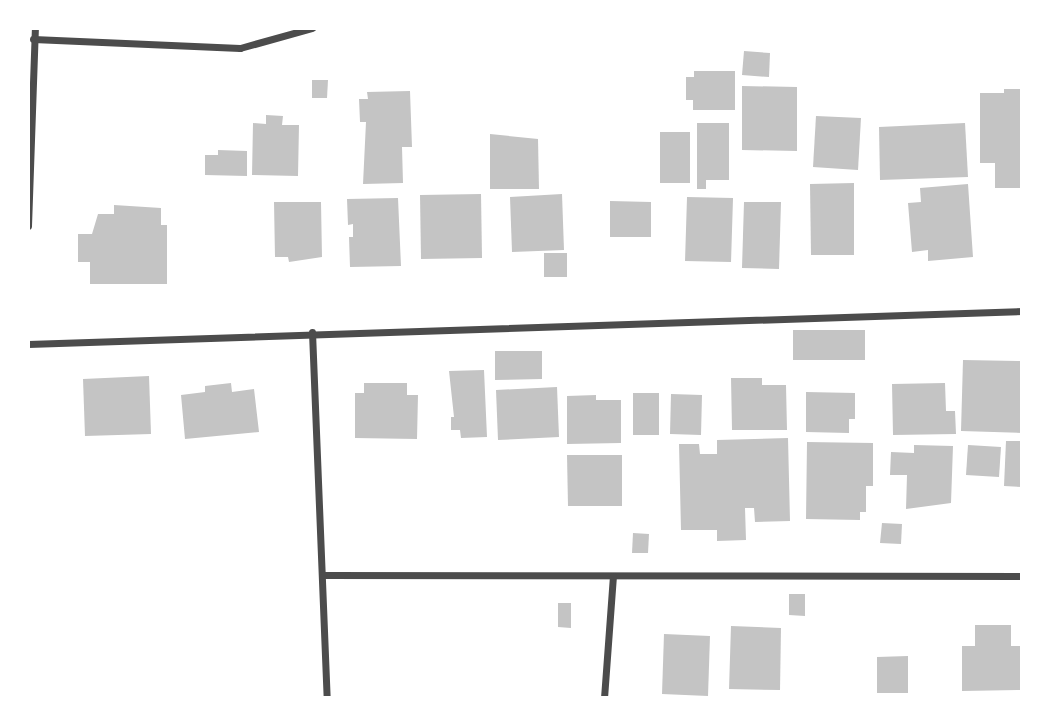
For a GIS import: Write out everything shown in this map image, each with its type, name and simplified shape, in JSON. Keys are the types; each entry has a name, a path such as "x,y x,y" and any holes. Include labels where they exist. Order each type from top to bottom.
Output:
{"street":[{"path":"28,226 35,28"},
{"path":"33,39 240,48 312,28"},
{"path":"28,344 313,332 1022,312"},
{"path":"313,332 327,698"},
{"path":"324,575 1022,576"},
{"path":"604,698 613,576"}],"building":[{"path":"744,51 770,53 769,77 742,75"},
{"path":"694,71 735,71 735,110 693,110 693,100 686,100 686,77 694,77"},
{"path":"312,80 328,80 327,98 312,98"},
{"path":"742,86 797,87 797,151 742,150"},
{"path":"1004,89 1022,89 1022,188 995,188 995,163 980,163 980,93 1004,93"},
{"path":"410,91 412,147 402,147 403,183 363,184 366,122 360,122 359,99 368,99 367,92"},
{"path":"266,115 283,116 282,125 299,125 298,176 252,175 253,123 266,124"},
{"path":"816,116 861,118 858,170 813,167"},
{"path":"697,123 729,123 729,180 706,180 706,189 697,189"},
{"path":"965,123 968,177 880,180 879,127"},
{"path":"660,132 690,132 690,183 660,183"},
{"path":"490,134 538,139 539,189 490,189"},
{"path":"218,150 247,151 247,176 205,175 205,155 218,155"},
{"path":"854,183 854,255 811,255 810,184"},
{"path":"968,184 973,257 928,261 928,250 912,252 908,203 921,202 920,188"},
{"path":"481,194 482,258 421,259 420,195"},
{"path":"562,194 564,250 512,252 510,197"},
{"path":"687,197 733,198 731,262 685,261"},
{"path":"398,198 401,266 350,267 349,237 353,237 353,224 348,225 347,199"},
{"path":"610,201 651,202 651,237 610,237"},
{"path":"274,202 321,202 322,257 289,262 288,257 275,257"},
{"path":"744,202 781,202 779,269 742,268"},
{"path":"114,205 161,208 161,225 167,225 167,284 90,284 90,262 78,262 78,234 92,234 98,214 114,214"},
{"path":"544,253 567,253 567,277 544,277"},
{"path":"793,330 865,330 865,360 793,360"},
{"path":"495,351 542,351 542,379 495,380"},
{"path":"963,360 1022,361 1022,433 961,431"},
{"path":"484,370 487,437 461,438 460,430 451,430 451,417 454,417 449,371"},
{"path":"149,376 151,434 85,436 83,379"},
{"path":"731,378 762,378 762,385 786,385 787,430 732,430"},
{"path":"231,383 232,392 254,389 259,432 185,439 181,395 205,392 205,386"},
{"path":"364,383 407,383 407,395 418,395 417,439 355,438 355,393 364,393"},
{"path":"945,383 946,411 955,411 956,434 893,435 892,384"},
{"path":"557,387 559,437 498,440 496,390"},
{"path":"806,392 855,393 855,419 849,419 849,433 806,432"},
{"path":"633,393 659,393 659,435 633,435"},
{"path":"671,394 702,395 701,435 670,434"},
{"path":"596,395 596,400 621,400 621,443 567,444 567,396"},
{"path":"788,438 790,521 755,522 754,508 745,508 746,540 717,541 717,530 681,530 679,444 699,444 700,454 717,454 717,440"},
{"path":"1006,441 1022,441 1022,487 1004,486"},
{"path":"807,442 873,443 873,486 866,486 866,512 860,512 860,520 806,519"},
{"path":"914,445 953,446 951,503 906,509 907,475 890,475 891,452 914,453"},
{"path":"968,445 1001,447 999,477 966,475"},
{"path":"567,455 622,455 622,506 568,506"},
{"path":"882,523 902,524 901,544 880,543"},
{"path":"633,533 649,534 648,553 632,553"},
{"path":"789,594 805,594 805,616 789,615"},
{"path":"558,603 571,603 571,628 558,627"},
{"path":"975,625 1011,625 1011,646 1022,646 1022,690 962,691 962,646 975,646"},
{"path":"731,626 781,628 780,690 729,689"},
{"path":"664,634 710,636 708,696 662,694"},
{"path":"908,656 908,693 877,693 877,657"}]}
